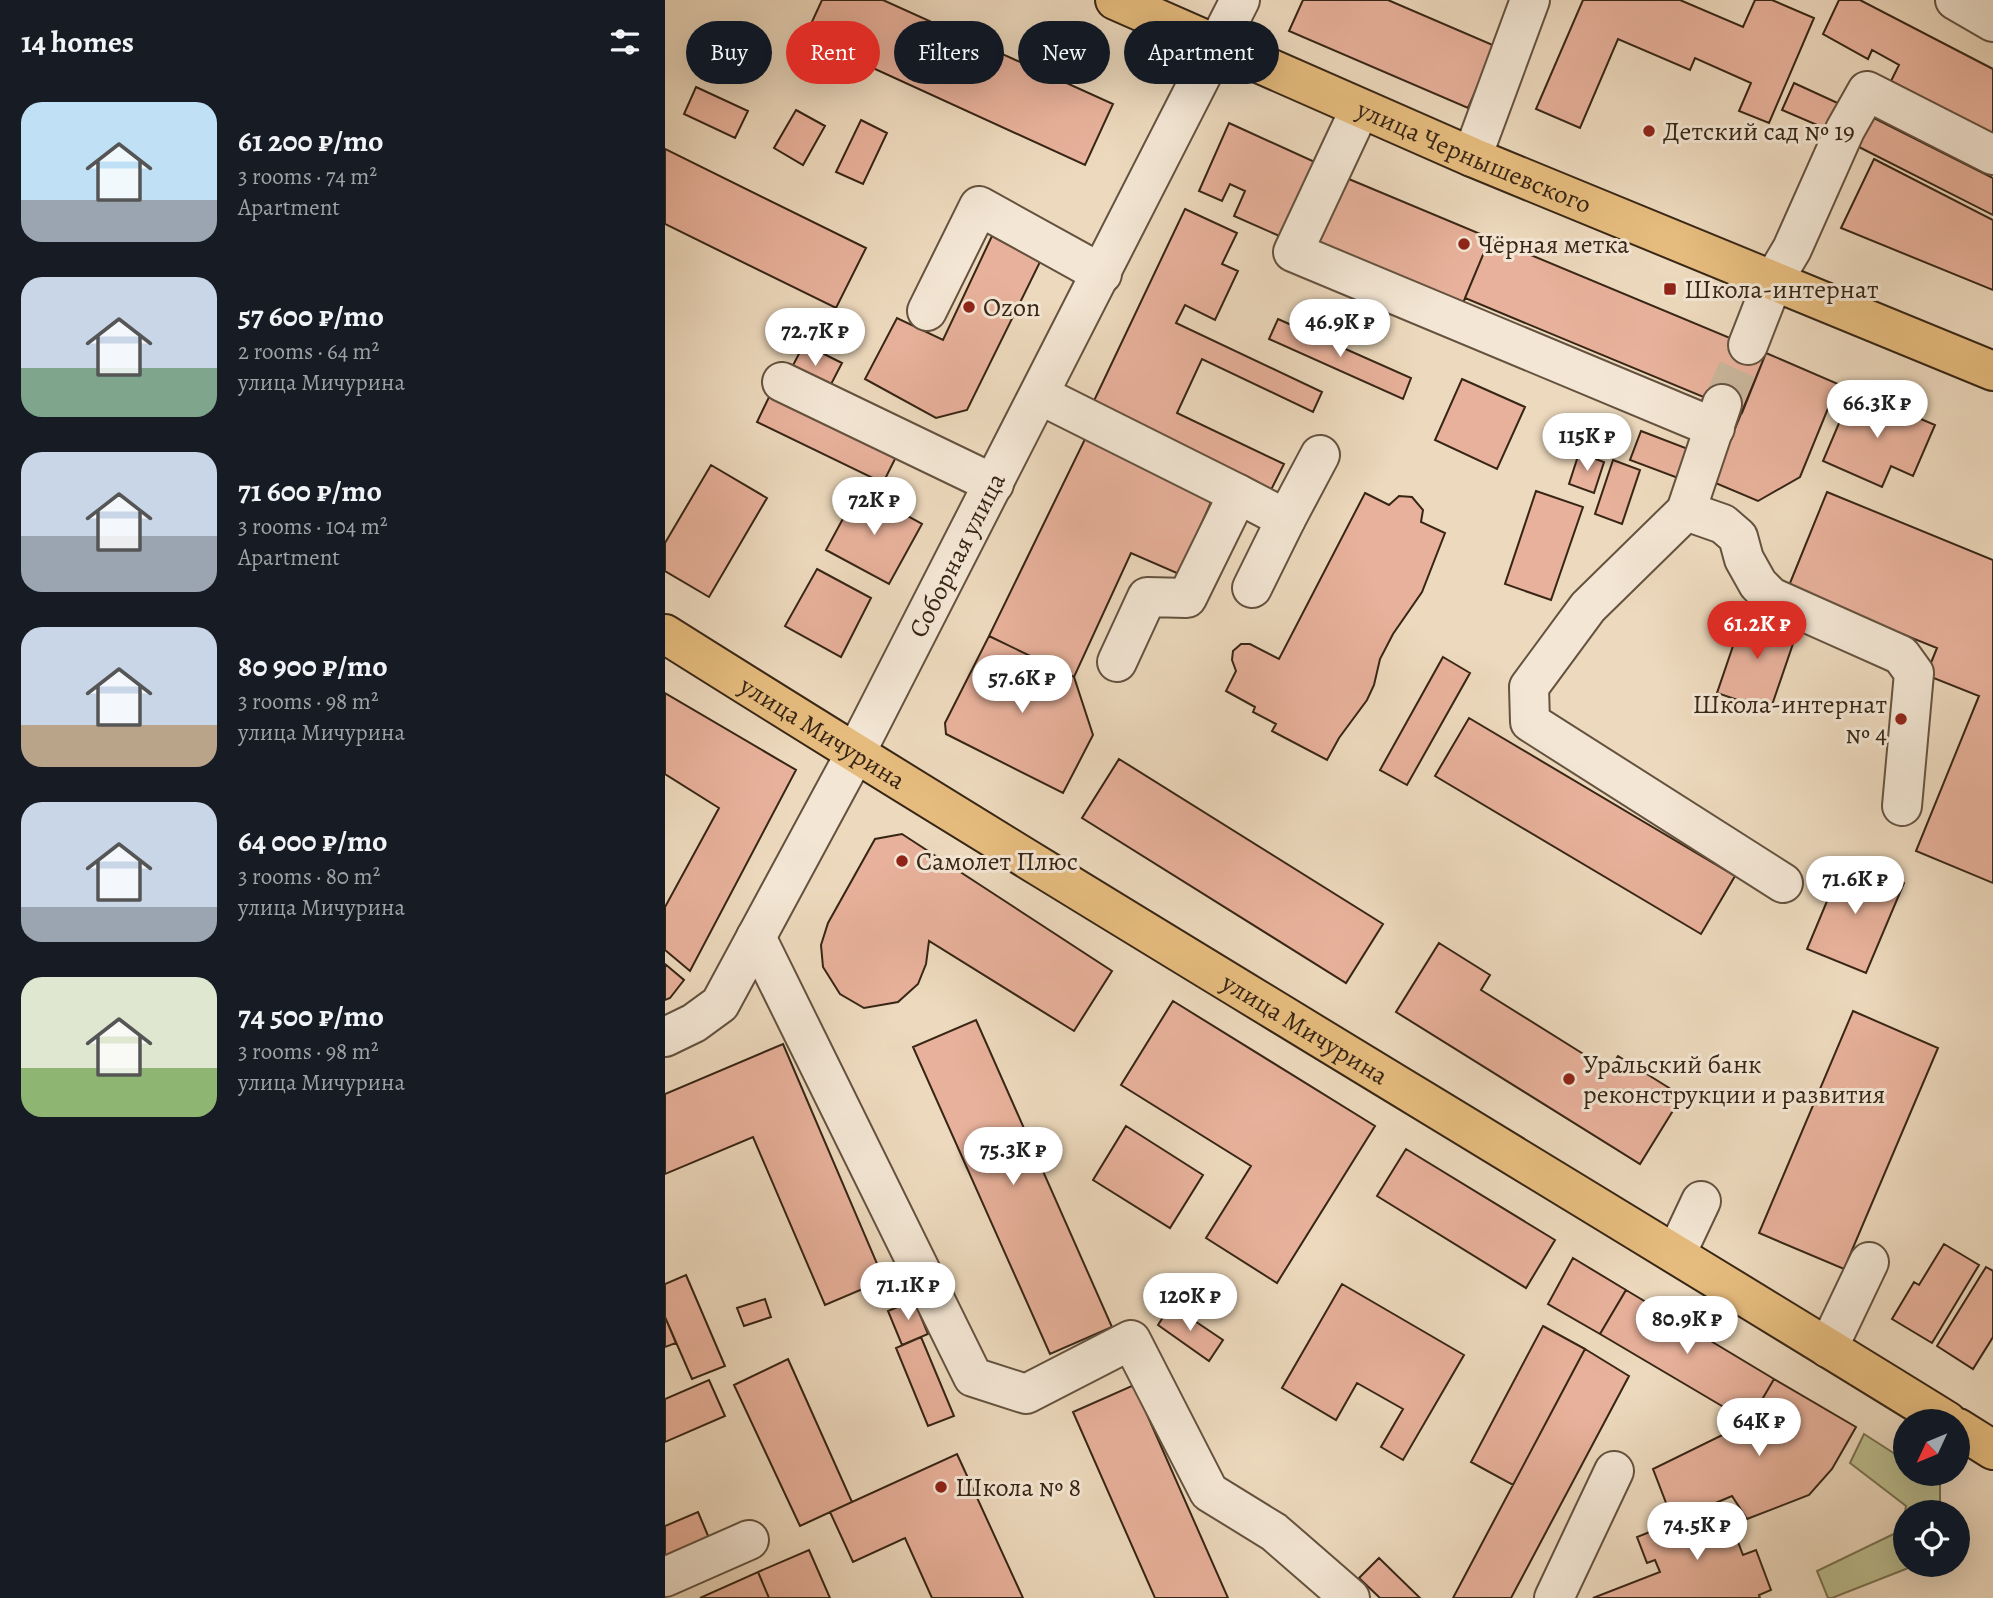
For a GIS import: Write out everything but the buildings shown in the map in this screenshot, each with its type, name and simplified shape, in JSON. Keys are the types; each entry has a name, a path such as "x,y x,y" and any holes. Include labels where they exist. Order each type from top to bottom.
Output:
{"main road":[{"name":"улица Чернышевского","path":"1115,0 1162,21"},
{"name":"улица Чернышевского","path":"1279,73 1472,157 1993,371"},
{"name":"улица Мичурина","path":"665,634 855,754 1927,1409"},
{"path":"1971,1436 1993,1450"}],"street":[{"name":"Соборная улица","path":"1230,21 1240,0"},
{"path":"1472,157 1530,0"},
{"path":"1955,0 1993,22"},
{"name":"Соборная улица","path":"665,1037 694,1023 720,1004 855,754 1198,84"},
{"path":"1748,345 1773,281 1792,249 1845,130 1867,91 1993,155"},
{"path":"1360,109 1293,252 1719,416 1686,511 1588,607 1543,667 1529,687 1530,722 1783,883"},
{"path":"927,311 979,206 1101,274"},
{"path":"782,382 994,484"},
{"path":"1040,395 1286,519"},
{"path":"1252,588 1320,455"},
{"path":"1117,663 1147,597 1187,597 1238,494"},
{"path":"1686,511 1723,524 1738,537 1744,559 1758,584 1772,597 1901,655 1914,673 1902,806"},
{"path":"756,937 974,1377 1026,1394 1131,1340 1209,1492 1274,1532 1350,1598"},
{"path":"1676,1254 1701,1200"},
{"path":"1828,1348 1869,1262"},
{"path":"1554,1598 1614,1471"},
{"path":"665,1577 749,1540"}],"green space":[{"path":"1864,1434 1893,1453 1893,1486 1940,1486 1940,1500 1898,1500 1850,1463"},
{"path":"1893,1534 1893,1574 1828,1598 1817,1571"}],"tunnel":[{"path":"1722,404 1748,345"}],"place":[{"name":"Детский сад № 19","path":"1649,131"},
{"name":"Чёрная метка","path":"1464,244"},
{"name":"Школа-интернат","path":"1670,289"},
{"name":"Ozon","path":"969,307"},
{"name":"Школа-интернат № 4","path":"1901,719"},
{"name":"Самолет Плюс","path":"902,861"},
{"name":"Уральский банк реконструкции и развития","path":"1569,1079"},
{"name":"Школа № 8","path":"941,1487"}]}
